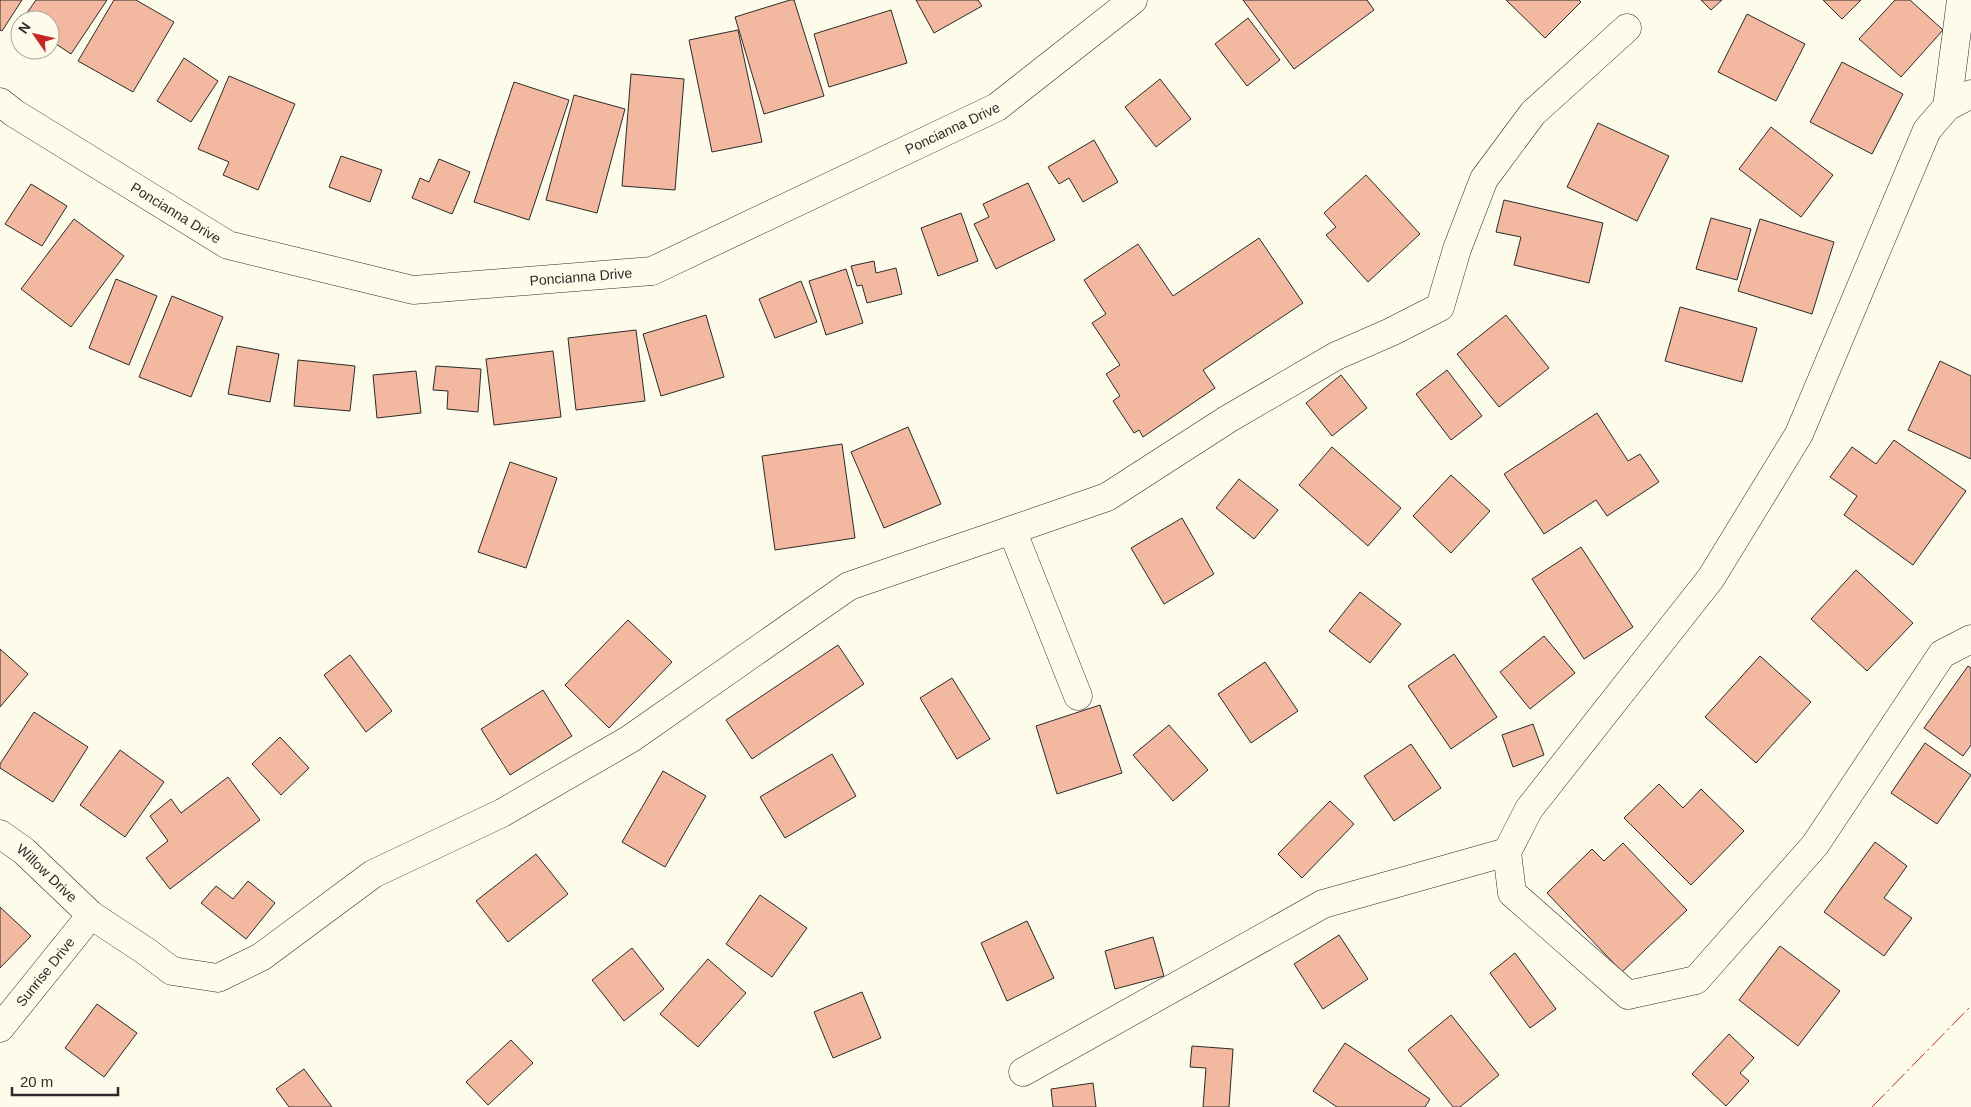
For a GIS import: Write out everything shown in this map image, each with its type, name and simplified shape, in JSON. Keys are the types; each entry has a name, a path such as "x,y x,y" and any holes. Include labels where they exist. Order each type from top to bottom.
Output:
{"street":[{"name":"Poncianna Drive","path":"0,102 14,113 228,245 413,290 652,271 998,107 1132,0"},
{"path":"1947,107 1961,0"},
{"name":"Willow Drive","path":"0,834 24,852 91,915 172,971 218,978 261,957 373,874 502,813 630,740 849,586 1107,497 1228,419 1336,356 1391,332 1440,307 1457,249 1484,179 1533,113 1627,28"},
{"path":"1971,94 1947,107 1927,130 1799,434 1711,578 1528,809 1507,852 1512,893 1628,995 1696,980 1815,845 1942,654 1971,639"},
{"path":"1012,530 1078,696"},
{"path":"1023,1072 1323,904 1507,852"},
{"name":"Sunrise Drive","path":"0,1028 91,915"}],"building":[{"path":"0,0 22,0 16,10 10,10 10,19 2,31 0,30"},
{"path":"36,0 107,0 71,54 60,47 60,10 29,10"},
{"path":"114,0 136,0 174,22 133,92 78,61"},
{"path":"794,0 824,96 764,114 735,17"},
{"path":"916,0 978,0 982,6 934,33"},
{"path":"1243,0 1367,0 1374,10 1294,69"},
{"path":"1506,0 1579,0 1581,2 1545,38"},
{"path":"1701,0 1722,0 1711,10"},
{"path":"1823,0 1861,0 1842,19"},
{"path":"1895,0 1910,0 1943,30 1901,77 1859,39"},
{"path":"891,10 907,63 829,87 814,34"},
{"path":"1747,14 1805,44 1776,101 1718,72"},
{"path":"1248,18 1280,60 1247,86 1215,44"},
{"path":"738,30 762,142 712,152 689,40"},
{"path":"184,58 218,81 191,122 157,101"},
{"path":"1842,62 1903,94 1872,154 1810,122"},
{"path":"631,74 684,79 675,190 622,186"},
{"path":"229,76 295,104 258,190 223,175 229,162 198,149"},
{"path":"1160,79 1191,119 1156,147 1125,107"},
{"path":"514,82 569,100 529,220 474,202"},
{"path":"574,95 625,109 597,213 546,200"},
{"path":"1598,123 1669,156 1637,221 1567,187"},
{"path":"1771,127 1833,175 1801,217 1739,169"},
{"path":"1094,140 1118,182 1083,202 1069,178 1059,184 1048,167"},
{"path":"341,156 382,170 370,202 329,187"},
{"path":"439,159 470,172 452,214 412,198 420,178 429,182"},
{"path":"1366,175 1420,234 1368,282 1326,235 1336,227 1324,213"},
{"path":"1028,183 1055,240 996,269 974,224 989,217 983,204"},
{"path":"31,184 67,206 42,246 5,224"},
{"path":"1504,200 1603,223 1589,283 1514,265 1521,237 1496,232"},
{"path":"961,213 978,261 938,276 921,228"},
{"path":"1711,218 1751,229 1737,280 1696,269"},
{"path":"74,219 124,256 71,327 21,289"},
{"path":"1760,219 1834,242 1812,314 1738,291"},
{"path":"1259,238 1303,303 1203,370 1215,388 1143,437 1139,430 1134,433 1113,401 1120,396 1106,374 1120,365 1092,323 1106,314 1084,280 1138,244 1173,296"},
{"path":"874,261 876,273 896,268 902,294 867,303 862,285 857,286 851,266"},
{"path":"846,269 863,323 826,335 809,281"},
{"path":"116,279 157,296 129,365 89,348"},
{"path":"801,281 817,322 775,338 759,299"},
{"path":"172,296 223,317 191,397 139,377"},
{"path":"1680,307 1757,328 1742,382 1665,361"},
{"path":"706,315 724,377 661,396 643,334"},
{"path":"1506,315 1549,368 1499,407 1457,354"},
{"path":"636,330 645,401 576,410 568,338"},
{"path":"237,346 279,354 270,402 228,394"},
{"path":"553,351 561,417 494,425 486,359"},
{"path":"298,360 355,366 350,411 294,406"},
{"path":"1940,361 1971,376 1971,459 1908,430"},
{"path":"436,366 481,369 478,412 447,409 448,391 433,390"},
{"path":"1447,370 1482,416 1451,440 1416,394"},
{"path":"416,371 421,413 377,418 373,375"},
{"path":"1341,375 1367,408 1332,436 1306,403"},
{"path":"1597,413 1628,461 1640,454 1659,482 1607,516 1596,500 1544,534 1504,474"},
{"path":"908,427 941,504 884,528 851,452"},
{"path":"1894,440 1966,491 1913,565 1844,515 1857,496 1830,477 1852,447 1876,464"},
{"path":"842,444 855,538 775,550 762,456"},
{"path":"1332,447 1401,508 1368,546 1299,485"},
{"path":"510,462 557,478 526,568 478,552"},
{"path":"1451,475 1490,511 1451,553 1413,516"},
{"path":"1239,479 1278,510 1254,539 1216,508"},
{"path":"1182,518 1214,574 1164,604 1131,548"},
{"path":"1581,547 1633,627 1584,659 1532,579"},
{"path":"1856,570 1913,623 1867,671 1811,619"},
{"path":"1360,592 1401,624 1370,663 1329,631"},
{"path":"628,620 672,662 609,728 565,685"},
{"path":"1544,636 1575,673 1530,709 1500,672"},
{"path":"838,645 864,684 752,759 726,720"},
{"path":"0,649 28,674 0,707"},
{"path":"1454,654 1497,717 1451,749 1408,686"},
{"path":"350,655 392,711 366,732 324,675"},
{"path":"1760,656 1811,702 1756,763 1705,717"},
{"path":"1265,662 1298,711 1251,743 1218,694"},
{"path":"1968,666 1971,668 1971,745 1963,756 1924,728"},
{"path":"952,678 990,739 957,759 920,698"},
{"path":"543,690 572,736 510,775 481,729"},
{"path":"1100,705 1122,773 1057,794 1036,726"},
{"path":"34,712 88,747 53,802 0,768 0,764"},
{"path":"1533,724 1544,755 1513,767 1502,735"},
{"path":"1169,725 1208,770 1173,801 1133,755"},
{"path":"280,737 309,768 281,795 252,764"},
{"path":"1925,743 1971,775 1937,824 1891,793"},
{"path":"1411,744 1441,788 1394,821 1364,776"},
{"path":"120,750 164,782 125,837 80,805"},
{"path":"832,754 856,796 785,838 760,797"},
{"path":"663,771 706,796 665,867 622,842"},
{"path":"228,777 260,820 170,889 146,858 168,841 150,816 171,799 181,813"},
{"path":"1659,784 1683,808 1701,789 1744,831 1691,885 1624,818"},
{"path":"1330,801 1354,824 1302,878 1278,854"},
{"path":"1875,842 1907,866 1884,898 1912,918 1884,956 1824,912"},
{"path":"1623,843 1687,910 1622,972 1547,893 1592,849 1604,861"},
{"path":"536,854 568,894 508,942 476,901"},
{"path":"248,881 275,903 246,939 201,903 216,886 233,899"},
{"path":"760,895 807,928 772,977 726,944"},
{"path":"0,907 31,936 0,968"},
{"path":"1027,921 1054,978 1007,1001 981,943"},
{"path":"1339,935 1368,979 1323,1009 1294,964"},
{"path":"1153,937 1164,976 1115,989 1105,951"},
{"path":"1780,946 1840,991 1798,1046 1739,1000"},
{"path":"632,948 664,989 624,1021 592,980"},
{"path":"1515,953 1556,1009 1530,1028 1490,973"},
{"path":"708,959 746,993 698,1047 660,1014"},
{"path":"862,992 881,1038 833,1058 814,1012"},
{"path":"97,1004 137,1033 104,1077 65,1048"},
{"path":"1451,1015 1499,1075 1460,1107 1453,1107 1408,1050"},
{"path":"1729,1034 1754,1058 1740,1073 1749,1081 1726,1106 1692,1074"},
{"path":"511,1040 533,1063 488,1105 466,1082"},
{"path":"1345,1043 1430,1099 1425,1107 1337,1107 1313,1091"},
{"path":"1192,1046 1233,1049 1229,1107 1203,1107 1206,1068 1190,1067"},
{"path":"304,1069 332,1107 289,1107 276,1089"},
{"path":"1093,1083 1096,1107 1053,1107 1051,1089"}],"power":[{"path":"1872,1107 1971,1006"}]}
